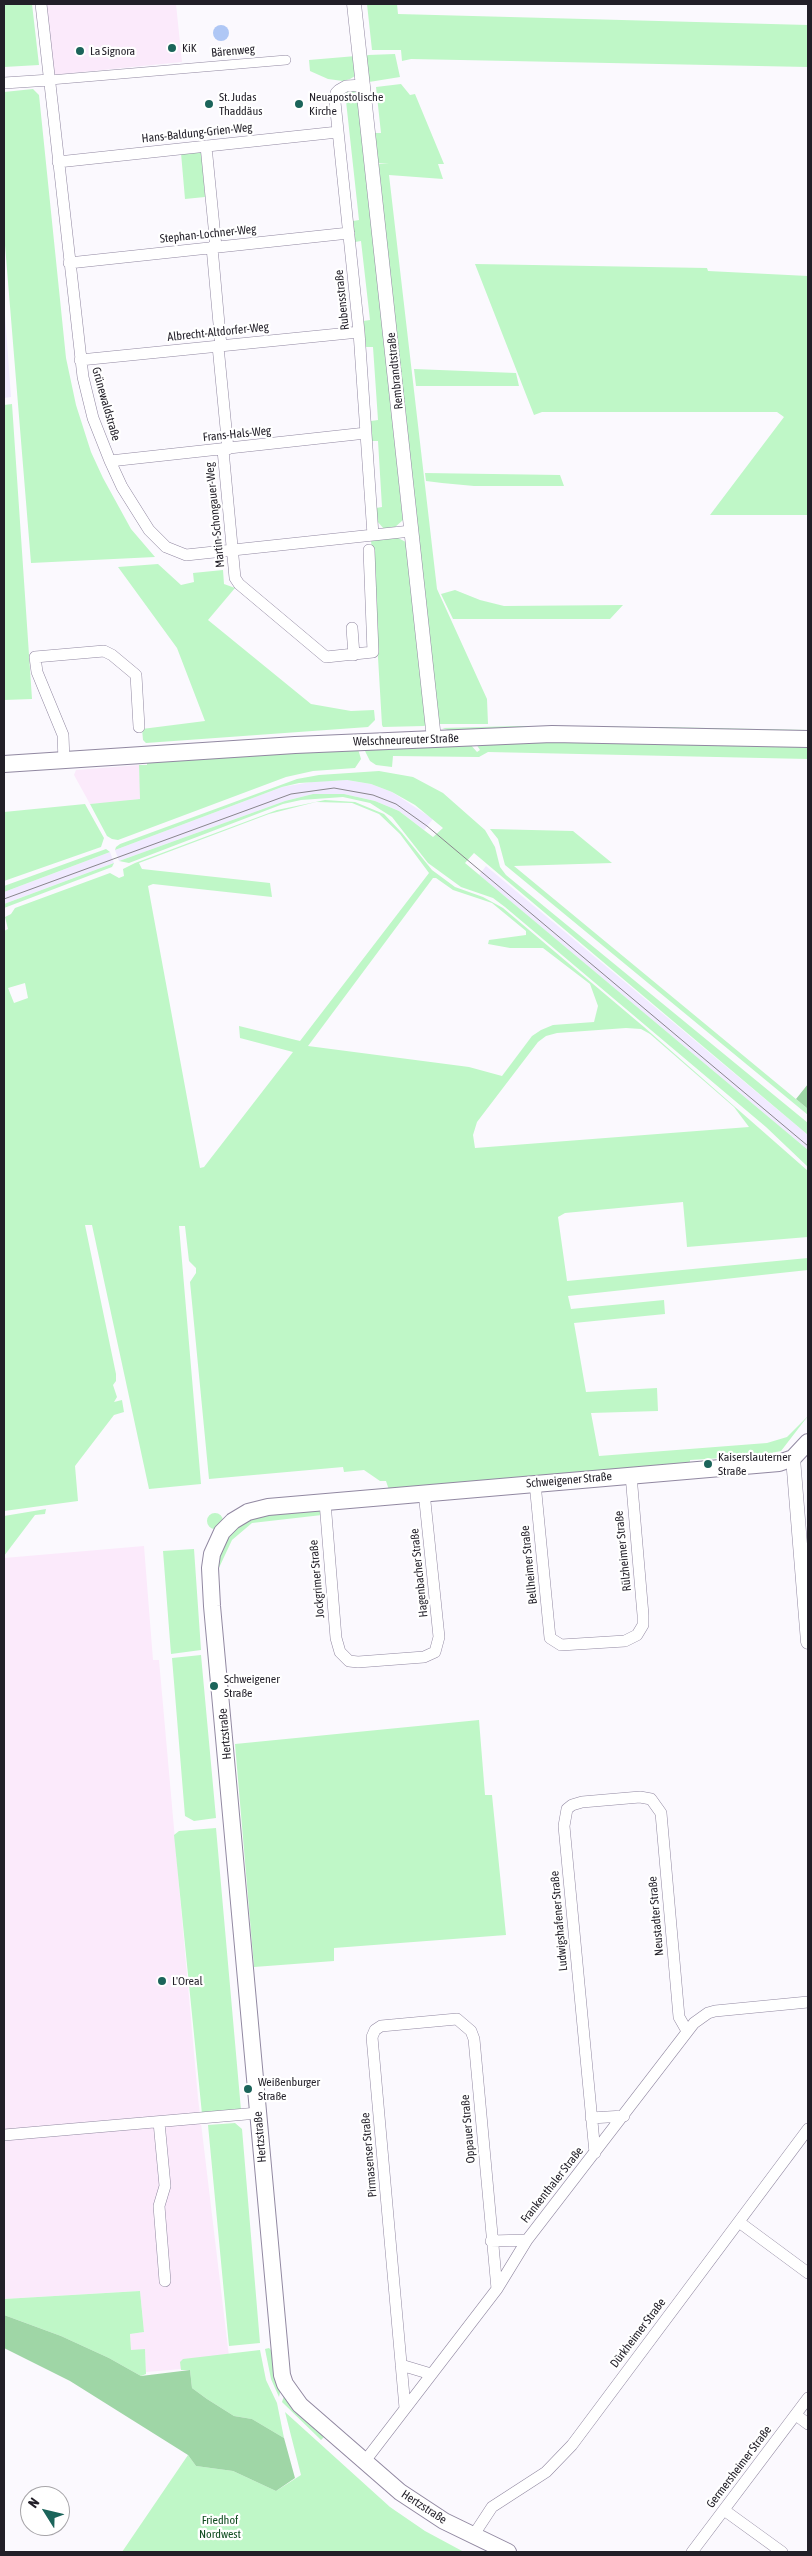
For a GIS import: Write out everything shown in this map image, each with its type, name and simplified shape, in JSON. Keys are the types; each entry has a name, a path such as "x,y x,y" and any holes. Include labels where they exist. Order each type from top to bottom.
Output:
{"main road":[{"name":"Welschneureuter Straße","path":"4,764 101,757 552,734 808,739"},
{"path":"793,1458 808,1442"},
{"name":"Schweigener Straße","path":"214,1549 228,1526 248,1512 268,1506 778,1462 793,1458"},
{"name":"Hertzstraße","path":"214,1549 210,1568 212,1606 282,2375 285,2384 300,2405 365,2462 421,2507 473,2536 508,2552"}],"street":[{"name":"Grünewaldstraße","path":"41,4 80,360 93,418 110,461 135,510 155,538 166,548 186,554 411,531"},
{"name":"Rembrandtstraße","path":"354,4 434,739"},
{"name":"Bärenweg","path":"4,83 286,60"},
{"name":"Rubensstraße","path":"364,85 346,86 336,93 338,132 359,332 372,535"},
{"name":"Hans-Baldung-Grien-Weg","path":"58,162 338,132"},
{"name":"Martin-Schongauer-Weg","path":"206,146 235,578 239,584 326,658 373,652 370,550"},
{"name":"Stephan-Lochner-Weg","path":"69,263 349,233"},
{"name":"Albrecht-Altdorfer-Weg","path":"80,360 359,332"},
{"name":"Frans-Hals-Weg","path":"110,461 366,433"},
{"path":"352,628 354,654"},
{"path":"64,761 64,735 37,672 35,657 104,651 112,655 136,675 139,727"},
{"path":"793,1458 805,1571 808,1642"},
{"name":"Rülzheimer Straße","path":"555,1642 561,1646 624,1641 637,1635 643,1625 631,1475"},
{"name":"Bellheimer Straße","path":"535,1483 550,1638 555,1642"},
{"name":"Hagenbacher Straße","path":"340,1652 350,1660 358,1662 424,1656 435,1652 439,1637 424,1492"},
{"name":"Jockgrimer Straße","path":"325,1502 336,1638 340,1652"},
{"name":"Ludwigshafener Straße","path":"595,2153 564,1826 566,1812 572,1805 582,1802 640,1797 652,1799"},
{"name":"Neustadter Straße","path":"652,1799 661,1813 679,2017 687,2031"},
{"name":"Frankenthaler Straße","path":"365,2462 497,2289 526,2240 624,2116 687,2031 701,2017 715,2012 808,2002"},
{"name":"Oppauer Straße","path":"460,2020 467,2026 474,2039 491,2241 497,2289"},
{"name":"Pirmasenser Straße","path":"405,2408 372,2037 375,2030 381,2026 460,2020"},
{"path":"4,2135 258,2113"},
{"path":"591,2118 624,2116"},
{"path":"159,2122 164,2186 159,2206 165,2281"},
{"name":"Dürkheimer Straße","path":"473,2536 492,2507 546,2472 572,2445 808,2129"},
{"path":"739,2222 808,2273"},
{"path":"491,2241 526,2240"},
{"path":"401,2365 431,2374"},
{"name":"Germersheimer Straße","path":"692,2552 808,2398"},
{"path":"796,2415 808,2424"},
{"path":"724,2510 782,2552"}],"shaded area":[{"path":"46,4 176,4 182,62 53,75"},
{"path":"4,301 11,397 4,398"},
{"path":"139,765 141,799 129,800 129,802 90,804 74,775 76,770"},
{"path":"347,780 371,784 392,792 433,819 424,830 399,811 375,801 344,794 313,794 285,801 119,861 115,850 282,787 317,781"},
{"path":"110,852 114,863 4,904 4,892"},
{"path":"486,866 808,1135 808,1150 479,875"},
{"path":"144,1546 153,1660 159,1660 198,2098 230,2365 146,2372 145,2350 131,2351 130,2334 144,2332 140,2291 4,2299 4,1558"}],"green space":[{"path":"4,4 32,4 39,65 4,67"},
{"path":"367,4 397,4 398,14 808,25 808,67 411,59 402,61 401,50 372,50"},
{"path":"395,54 400,77 369,82 365,57 368,55"},
{"path":"356,56 355,76 350,79 343,81 328,79 310,71 309,60"},
{"path":"401,84 410,95 415,94 444,164 438,164 443,179 389,175 437,589 487,699 488,724 439,724 377,164 389,164 376,163 374,133 381,133 376,87"},
{"path":"33,89 39,95 66,358 76,405 91,452 103,478 131,529 155,557 31,563 4,233 4,92"},
{"path":"348,91 354,91 358,95 403,520 394,528 384,529 377,521 376,508 382,507 378,441 372,441 371,421 378,420 373,347 366,347 363,321 370,320 361,241 355,242 353,221 359,220 346,101 340,102 342,95"},
{"path":"202,152 205,197 185,199 181,153"},
{"path":"475,264 707,268 708,271 808,276 808,515 710,515 784,417 777,412 542,412 534,415"},
{"path":"414,369 516,373 519,386 416,386"},
{"path":"12,404 32,699 4,700 4,405"},
{"path":"425,473 560,475 564,486 474,486 426,481"},
{"path":"396,537 406,542 427,725 424,726 383,727 382,725 371,539"},
{"path":"158,564 181,585 194,582 193,573 223,570 224,584 235,588 208,620 311,704 351,711 374,710 375,720 368,727 146,743 143,740 142,729 205,721 177,648 118,567"},
{"path":"455,590 480,600 504,606 623,605 610,619 453,619 441,594"},
{"path":"518,726 654,727 654,731 448,730 442,728"},
{"path":"659,727 808,730 808,733 659,730"},
{"path":"505,741 808,744 808,759 488,752 479,757 393,756 392,767 376,765 370,761 365,751 366,748 470,744 477,752 480,750 476,744"},
{"path":"358,749 361,759 355,768 313,771 286,777 118,840 107,836 90,804 140,799 139,765 147,765 147,762"},
{"path":"379,771 413,777 443,793 485,830 495,847 500,867 506,875 808,1123 808,1135 474,853 465,863 808,1150 808,1167 766,1127 505,907 493,898 461,887 428,863 392,817 370,803 343,797 301,800 283,804 129,863 119,861 285,801 313,794 344,794 375,801 399,811 433,837 443,828 415,805 392,792 371,784 347,780 299,783 282,787 115,850 120,844 297,779 319,775"},
{"path":"325,800 355,802 384,814 432,870 455,887 483,897 503,908 644,1027 808,1171 808,1237 687,1247 683,1202 565,1213 558,1217 567,1281 808,1258 808,1270 568,1296 571,1309 664,1300 665,1314 574,1323 586,1392 657,1388 658,1411 591,1413 599,1456 767,1443 787,1437 808,1416 781,1451 771,1453 771,1455 690,1460 690,1464 389,1490 386,1481 380,1481 364,1470 344,1472 343,1467 209,1479 190,1282 196,1273 196,1268 189,1261 185,1226 179,1226 201,1484 149,1489 92,1225 85,1225 116,1374 116,1381 113,1385 117,1397 114,1402 122,1400 124,1412 114,1415 75,1466 78,1501 4,1511 4,931 8,929 5,917 11,914 15,908 110,873 119,878 124,876 123,869 135,863 277,810","holes":["316,802 352,803 379,814 400,834 429,873 300,1041 239,1026 240,1038 293,1052 204,1167 200,1168 148,886 153,884 272,897 270,883 142,869 139,863 269,814","433,878 436,878 453,890 492,903 526,931 526,935 489,940 488,944 510,948 543,948 590,984 598,1006 594,1022 553,1025 532,1036 502,1076 469,1067 308,1046","25,983 28,998 14,1003 8,988","626,1028 641,1029 650,1034 734,1107 749,1127 475,1148 473,1135 477,1122 538,1042 546,1036 557,1033"]},
{"path":"85,804 104,838 101,847 4,881 4,812"},
{"path":"490,829 573,831 612,863 514,866 808,1109 808,1115 505,865 498,839"},
{"path":"106,849 110,852 4,892 4,886"},
{"path":"114,863 112,867 4,908 4,904"},
{"path":"808,1084 808,1109 796,1099"},
{"path":"46,1509 45,1514 35,1515 4,1556 4,1516"},
{"path":"318,1510 322,1515 252,1523 232,1540 217,1572 220,1547 247,1516"},
{"path":"215,1513 223,1521 215,1529 207,1521"},
{"path":"194,1549 201,1650 171,1654 163,1551"},
{"path":"201,1655 216,1818 194,1821 185,1816 172,1658"},
{"path":"479,1720 485,1795 492,1795 506,1935 334,1948 334,1961 254,1967 235,1744"},
{"path":"216,1828 241,2110 202,2114 174,1835 179,1831"},
{"path":"235,2123 242,2129 260,2343 229,2346 208,2125"},
{"path":"140,2291 144,2332 130,2334 131,2350 145,2349 146,2374 141,2376 109,2358 61,2336 4,2315 4,2299"},
{"path":"4,2315 61,2336 109,2358 141,2376 190,2370 192,2388 207,2399 234,2416 252,2419 284,2438 295,2478 276,2491 233,2471 196,2466 188,2455 70,2381 4,2348"},
{"path":"269,2348 274,2353 282,2384 279,2397 271,2379 265,2349"},
{"path":"260,2350 266,2380 277,2403 284,2438 252,2419 234,2416 207,2399 192,2388 190,2370 181,2370 180,2362 183,2359"},
{"path":"285,2393 326,2435 321,2440 282,2402"},
{"name":"Friedhof Nordwest","path":"285,2412 390,2507 425,2531 464,2552 122,2552 188,2455 196,2466 233,2471 276,2491 301,2475"}],"water":[{"path":"221,25 227,27 229,33 227,39 221,41 215,39 213,33 215,27"}],"tram line":[{"path":"4,899 291,794 334,788 373,795 396,804 427,826 808,1146"}],"place":[{"name":"KiK","path":"172,48"},
{"name":"La Signora","path":"80,51"},
{"name":"St. Judas Thaddäus","path":"209,104"},
{"name":"Neuapostolische Kirche","path":"299,104"},
{"name":"Kaiserslauterner Straße","path":"708,1464"},
{"name":"Schweigener Straße","path":"214,1686"},
{"name":"L'Oreal","path":"162,1981"},
{"name":"Weißenburger Straße","path":"248,2089"}]}
